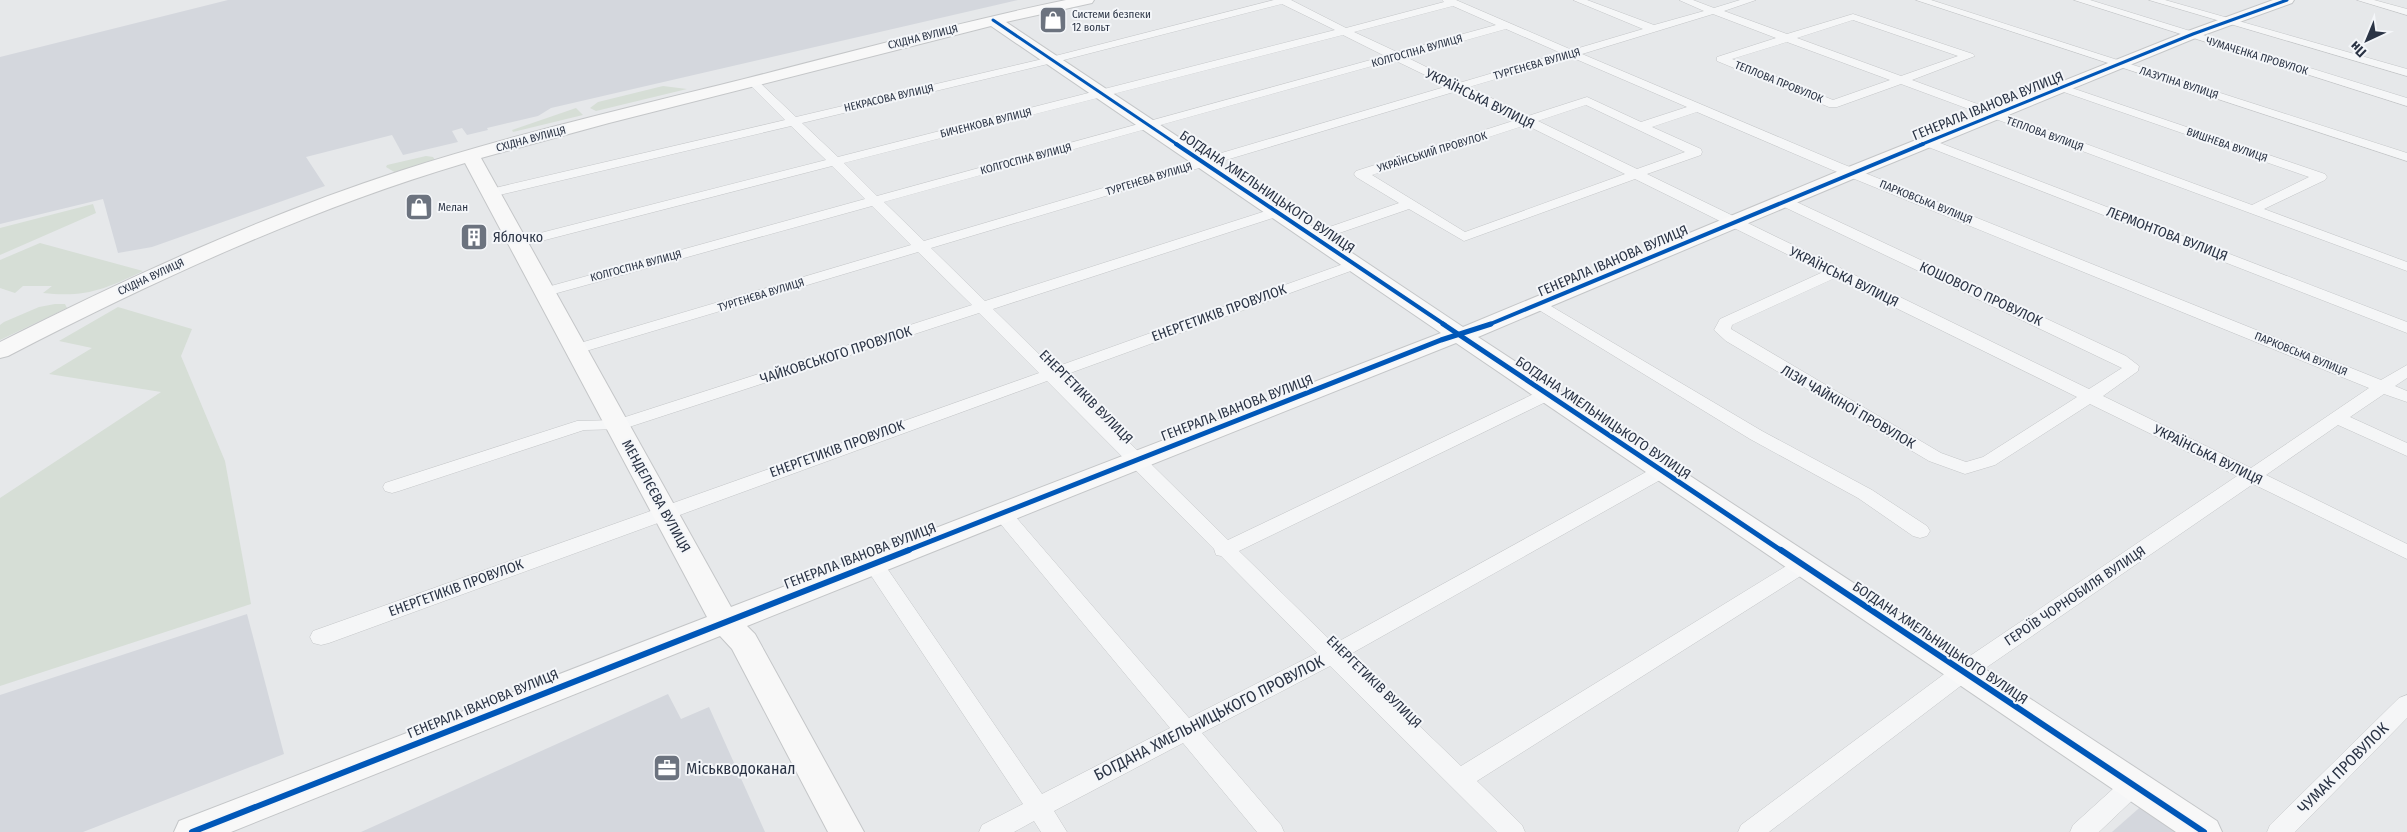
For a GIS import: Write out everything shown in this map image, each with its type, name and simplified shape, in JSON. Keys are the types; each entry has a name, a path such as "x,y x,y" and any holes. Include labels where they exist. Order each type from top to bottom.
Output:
{"street":[{"name":"СХІДНА ВУЛИЦЯ","path":"0,351 154,275 268,226 360,192 471,156 752,81 992,20 1087,0"},
{"name":"УКРАЇНСЬКА ВУЛИЦЯ","path":"1283,0 1396,58 2407,552"},
{"name":"НЕКРАСОВА ВУЛИЦЯ","path":"491,193 1052,60 1283,0"},
{"path":"1578,0 1654,29"},
{"name":"ТЕПЛОВА ВУЛИЦЯ","path":"1684,0 2407,267"},
{"name":"ТУРГЕНЄВА ВУЛИЦЯ","path":"576,350 1751,0"},
{"name":"ЛАЗУТІНА ВУЛИЦЯ","path":"1921,0 2407,157"},
{"path":"1935,4 1948,0"},
{"name":"ЧУМАЧЕНКА ПРОВУЛОК","path":"2079,0 2407,102"},
{"path":"2154,0 2407,73"},
{"name":"ГЕНЕРАЛА ІВАНОВА ВУЛИЦЯ","path":"192,832 1001,512 1441,340 1459,335 1539,304 1853,172 2193,34 2287,0"},
{"path":"2362,0 2407,12"},
{"name":"БИЧЕНКОВА ВУЛИЦЯ","path":"518,243 1451,1"},
{"name":"ПАРКОВСЬКА ВУЛИЦЯ","path":"1451,1 1853,172 2407,396"},
{"name":"ТЕПЛОВА ПРОВУЛОК","path":"1853,17 1970,56 1833,104 1721,59 1787,38 1853,17"},
{"name":"БОГДАНА ХМЕЛЬНИЦЬКОГО ВУЛИЦЯ","path":"992,20 1354,265 2204,832"},
{"name":"КОЛГОСПНА ВУЛИЦЯ","path":"545,292 1508,26"},
{"name":"ЕНЕРГЕТИКІВ ВУЛИЦЯ","path":"752,81 922,247 1330,656 1513,832"},
{"name":"ВИШНЕВА ВУЛИЦЯ","path":"2062,88 2320,177 2252,210"},
{"name":"УКРАЇНСЬКИЙ ПРОВУЛОК","path":"1587,102 1696,152 1464,237 1361,174 1527,122 1587,102"},
{"path":"1641,126 1700,107"},
{"name":"ЛЕРМОНТОВА ВУЛИЦЯ","path":"1927,142 2407,328"},
{"name":"МЕНДЕЛЄЄВА ВУЛИЦЯ","path":"471,156 724,621 744,642 846,832"},
{"name":"КОШОВОГО ПРОВУЛОК","path":"1783,201 2120,359 2131,366 2130,371 2090,398"},
{"path":"1314,237 1411,204"},
{"name":"ЧАЙКОВСЬКОГО ПРОВУЛОК","path":"392,487 583,425 617,425 1277,212"},
{"name":"ЕНЕРГЕТИКІВ ПРОВУЛОК","path":"321,637 1354,265"},
{"name":"ЛІЗИ ЧАЙКІНОЇ ПРОВУЛОК","path":"1834,272 1726,322 1722,330 1732,338 1935,457 1965,468 1989,461 2090,398"},
{"path":"1539,304 1756,435 1865,494 1920,531"},
{"name":"ГЕРОЇВ ЧОРНОБИЛЯ ВУЛИЦЯ","path":"1750,832 1964,672 2407,370"},
{"path":"1224,550 1548,394"},
{"path":"2337,418 2407,450"},
{"name":"БОГДАНА ХМЕЛЬНИЦЬКОГО ПРОВУЛОК","path":"991,832 1330,656 1662,471"},
{"path":"1001,512 1272,832"},
{"path":"873,563 1055,832"},
{"path":"1459,780 1803,565"},
{"name":"ЧУМАК ПРОВУЛОК","path":"2279,832 2407,704"},
{"path":"2082,832 2133,785"}],"shaded area":[{"path":"228,0 1018,0 551,108 538,116 487,128 488,130 467,135 462,128 452,131 458,142 403,155 392,135 306,157 325,186 152,247 118,253 103,199 0,224 0,57"},
{"path":"663,86 687,89 596,111 590,108 598,102"},
{"path":"576,108 583,115 513,132 512,130"},
{"path":"426,156 433,157 436,162 396,173 386,167 387,165"},
{"path":"93,204 96,213 0,255 0,228"},
{"path":"40,243 143,271 118,283 83,293 43,293 52,286 23,286 15,293 0,288 0,260"},
{"path":"65,304 67,308 0,340 0,325 4,322 39,307"},
{"path":"118,307 192,329 181,356 225,461 251,604 0,686 0,498 161,392 49,374 92,348 59,341"},
{"path":"247,614 284,754 83,832 0,832 0,695"},
{"path":"668,694 681,719 709,707 765,832 361,832"},
{"path":"2146,802 2191,832 2112,832"}],"building":[{"name":"Яблочко","path":"479,229 486,240 470,245 463,234"}],"cycle path":[{"path":"192,832 1441,340 1474,331 1853,172 2193,34 2287,0"},
{"path":"993,20 1459,335 2204,832"}],"place":[{"name":"Системи безпеки 12 вольт","path":"1053,20"},
{"name":"Мелан","path":"419,207"},
{"name":"Яблочко","path":"474,237"},
{"name":"Міськводоканал","path":"667,768"}]}
